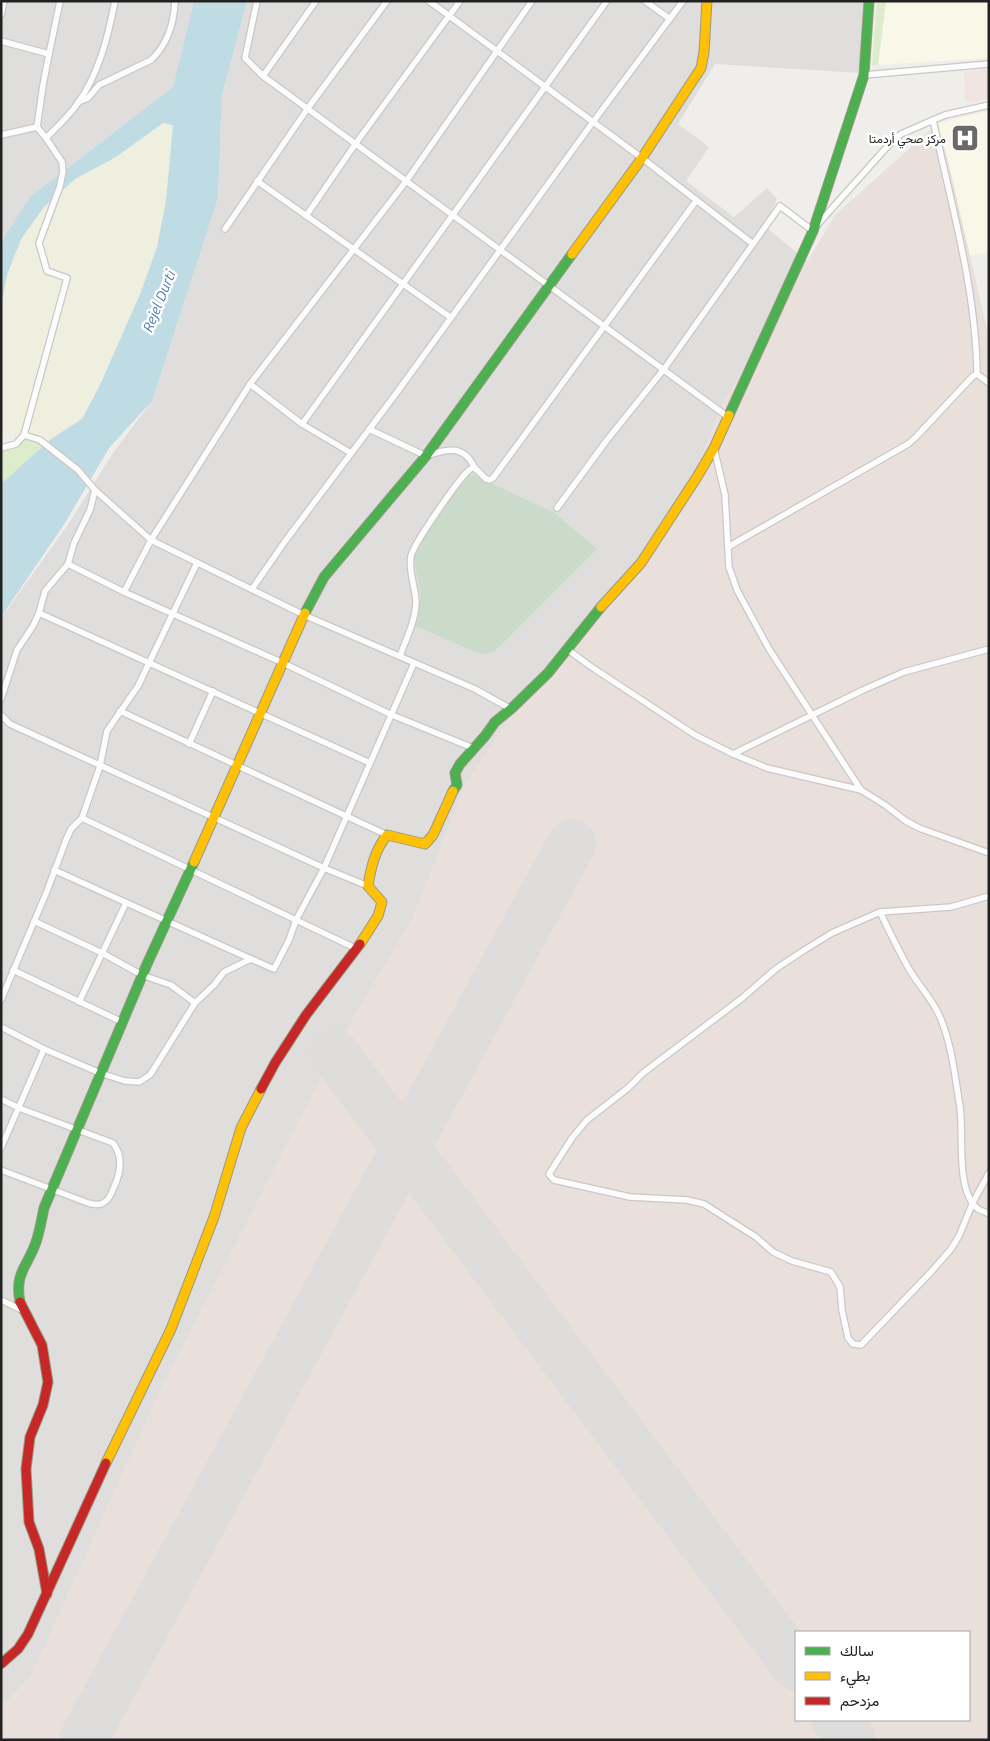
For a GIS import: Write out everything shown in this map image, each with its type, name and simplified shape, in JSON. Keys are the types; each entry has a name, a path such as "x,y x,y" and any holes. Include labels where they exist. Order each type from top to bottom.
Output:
{"street":[{"path":"1,15 4,1"},
{"path":"1,448 16,444 24,435 67,278 47,271 39,243 60,186 63,171 62,162 37,127 43,85 60,1"},
{"path":"46,138 78,102 90,82 103,51 115,1"},
{"path":"78,102 88,98 99,86 151,60 156,55 171,27 175,1"},
{"path":"257,1 245,58 263,76 728,417"},
{"path":"263,76 316,1"},
{"path":"225,228 308,108 387,1"},
{"path":"428,1 642,158 753,244"},
{"path":"306,216 356,143 460,1"},
{"path":"124,592 151,540 250,384 406,180 532,1"},
{"path":"302,424 606,1"},
{"path":"645,1 670,20"},
{"path":"252,589 286,540 683,1"},
{"path":"47,1594 39,1548 29,1522 26,1469 30,1437 43,1405 48,1382 42,1345 20,1300 18,1283 19,1277 37,1240 44,1208 77,1128 142,975 215,818 304,615 324,577 426,456 642,158 701,68 704,52 707,1"},
{"path":"120,712 387,835 425,844 433,835 457,785 455,773 460,764 495,722 548,673 593,616 641,564 714,448 814,229 864,75 869,1"},
{"path":"1,41 50,54"},
{"path":"864,75 989,64"},
{"path":"814,229 901,134 945,115 989,105"},
{"path":"933,120 962,252 976,341 977,374"},
{"path":"1,135 37,127"},
{"path":"257,181 450,317"},
{"path":"369,429 426,456 445,450 466,454 474,467 486,479 490,480 493,478 696,201"},
{"path":"557,508 607,440 664,369 780,206 814,229"},
{"path":"977,374 989,383"},
{"path":"728,546 908,444 972,376 977,374"},
{"path":"250,384 302,424 351,453"},
{"path":"24,435 40,440 78,470 95,490 151,540 304,615 475,689 511,709"},
{"path":"714,448 725,495 730,567 737,590 769,649 861,790"},
{"path":"400,656 413,621 416,603 411,566 413,549 465,473 474,467"},
{"path":"1,699 17,650 40,613 45,591 68,564 74,543 90,510 95,490"},
{"path":"1,1000 71,829 82,818 100,766 107,732 138,686 197,563"},
{"path":"68,564 124,592 283,663 392,715 473,748"},
{"path":"40,613 370,763"},
{"path":"567,649 695,735 734,754 767,768 861,790 912,824 934,834 989,853"},
{"path":"734,754 904,672 989,649"},
{"path":"54,870 274,969 296,920 324,868 414,662"},
{"path":"189,744 213,691"},
{"path":"1,716 10,724 100,766 324,868 368,886 382,902 378,916 357,949 306,1015 275,1063 241,1128 214,1217 171,1329 112,1450 28,1634 18,1649 1,1664"},
{"path":"82,818 357,949"},
{"path":"368,886 377,852 387,835"},
{"path":"989,896 951,907 880,912 832,933 777,968 741,999 643,1074 587,1120 572,1138 549,1174 554,1180 630,1197 687,1200 704,1204 756,1237 773,1252 792,1261 831,1272 840,1287 842,1310 848,1338 853,1344 861,1345 931,1272 951,1248 959,1236 973,1202 989,1173"},
{"path":"79,1002 126,902"},
{"path":"880,912 910,970 940,1016 948,1040 960,1112 965,1185 979,1210 989,1214"},
{"path":"34,921 102,953 142,975 171,985 195,1004"},
{"path":"1,1027 44,1049 100,1073 125,1081 139,1082 150,1075 195,1004 224,972 251,959"},
{"path":"13,970 122,1022"},
{"path":"1,1148 44,1049"},
{"path":"1,1099 19,1108 113,1142 118,1149 120,1172 110,1197 103,1204 95,1205 1,1170"},
{"path":"1,1300 25,1311"}],"shaded area":[{"path":"1,1 194,1 173,87 30,197 4,237 1,237"},
{"path":"247,1 869,1 862,73 715,64 678,124 709,147 686,181 734,217 767,188 777,199 764,226 808,261 723,404 680,508 467,781 413,918 340,1041 30,1678 1,1708 1,618 67,526 113,453 152,401 218,198 222,95"},
{"path":"886,1 989,1 989,58 878,65"},
{"path":"989,69 989,99 965,103 964,72"},
{"path":"989,111 989,252 969,256 938,123"},
{"path":"937,124 948,161 989,337 989,1740 1,1740 1,1708 30,1678 162,1386 340,1041 413,918 467,781 518,706 570,639 680,508 723,404 835,215"}],"green space":[{"path":"877,1 886,1 878,65 872,66"},
{"path":"163,123 173,125 166,201 157,247 141,292 100,385 82,419 51,439 1,431 1,306 7,275 21,239 44,207 75,179 116,157"},
{"path":"25,438 39,442 44,446 1,484 1,451 16,447"},
{"path":"469,473 555,513 597,549 501,645 493,652 481,654 415,626 421,596 414,560 416,549"}],"water":[{"name":"Rejel Durti","path":"194,1 247,1 222,95 218,198 152,401 109,448 65,523 1,617 1,484 51,439 82,419 100,385 141,292 157,247 166,201 173,125 163,123 116,157 75,179 44,207 21,239 7,275 1,306 1,245 4,237 30,197 173,87"}],"runway":[{"path":"83,1740 572,843"},
{"path":"334,1053 795,1665"},
{"path":"837,1721 852,1740"}],"traffic: fast":[{"path":"729,415 813,231 864,75 869,1"},
{"path":"305,613 324,577 426,456 572,254"},
{"path":"453,791 457,785 455,773 460,764 495,722 548,673 601,607"},
{"path":"20,1302 19,1283 23,1269 34,1248 44,1208 147,964 194,862"}],"traffic: slow":[{"path":"572,254 642,158 701,68 704,52 707,1"},
{"path":"601,607 641,563 697,477 714,448 729,415"},
{"path":"194,862 305,613"},
{"path":"360,944 378,916 382,902 368,886 374,859 379,847 387,835 425,844 433,835 453,791"},
{"path":"106,1463 171,1329 214,1217 241,1128 261,1089"}],"traffic: jam":[{"path":"261,1089 275,1063 306,1015 360,944"},
{"path":"20,1302 42,1345 48,1382 43,1405 30,1437 26,1469 29,1522 39,1549 47,1594"},
{"path":"1,1664 18,1649 28,1634 106,1463"}],"place":[{"name":"مركز صحي أردمتا","path":"965,138"}]}
